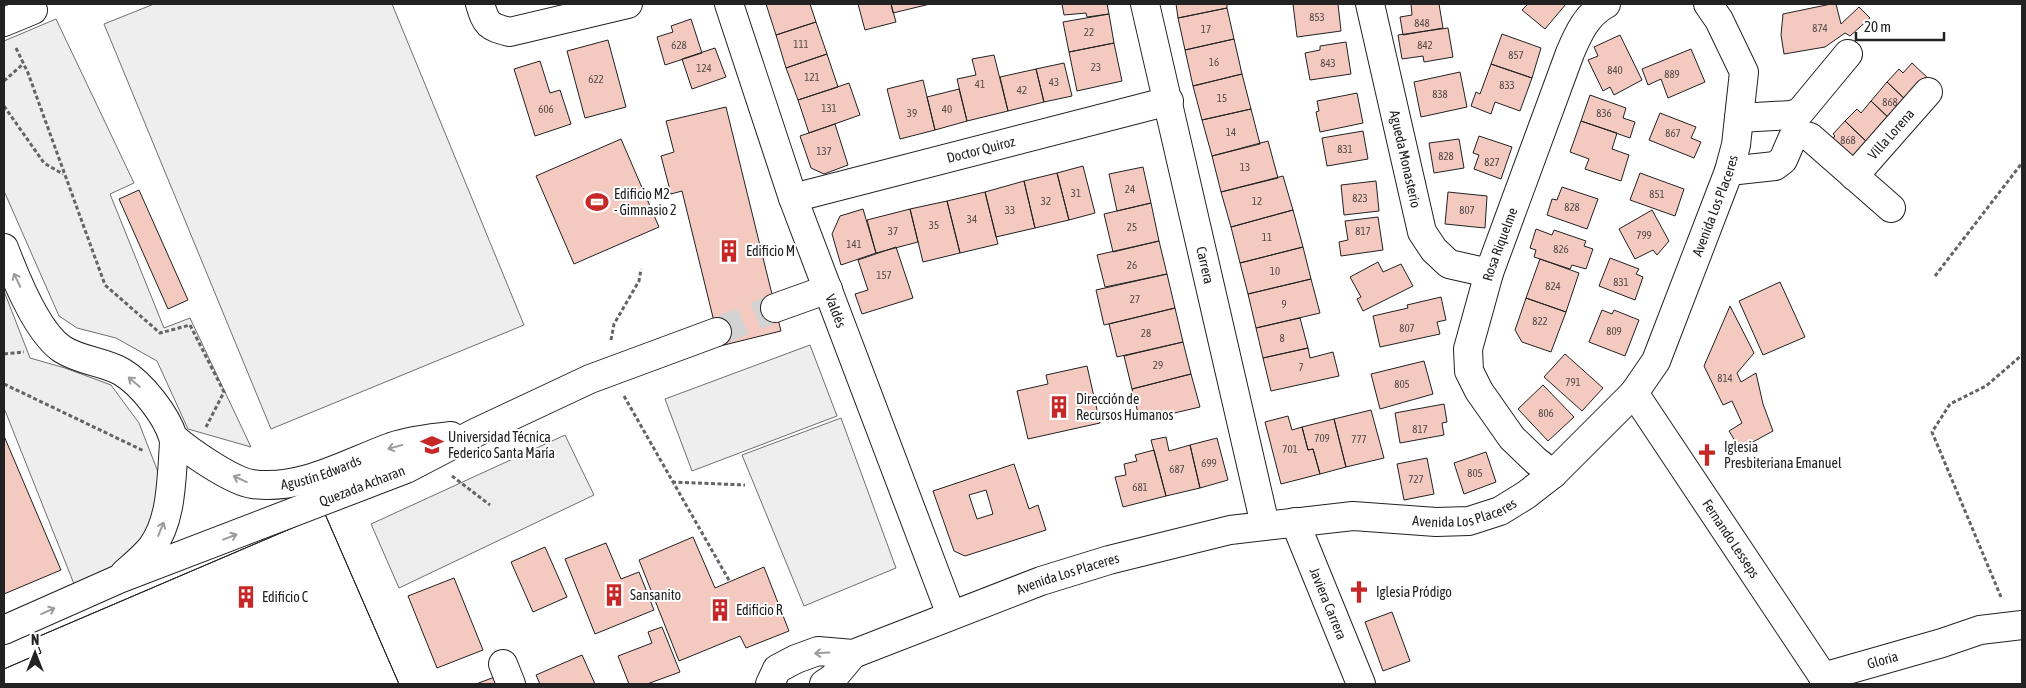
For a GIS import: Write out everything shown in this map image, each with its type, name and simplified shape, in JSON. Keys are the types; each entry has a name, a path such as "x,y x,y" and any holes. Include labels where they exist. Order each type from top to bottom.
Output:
{"street":[{"path":"480,4 485,21 494,28 510,32 628,4"},
{"name":"Valdés","path":"729,4 793,198 951,615"},
{"name":"Carrera","path":"1145,4 1169,101 1265,525"},
{"name":"Agueda Monasterio","path":"1370,4 1422,232 1434,250 1449,264 1490,273"},
{"name":"Rosa Riquelme","path":"1553,474 1512,438 1479,390 1469,372 1468,350 1490,273 1570,53 1582,27 1600,7 1606,4"},
{"name":"Avenida Los Placeres","path":"770,684 777,669 796,659 818,651 853,654 951,615 1041,582 1109,560 1230,530 1265,525 1353,516 1436,522 1469,521 1500,511 1526,496 1553,474 1634,393 1656,361 1729,171 1736,145 1744,72 1719,20 1708,4"},
{"path":"4,22 33,10"},
{"path":"1739,118 1791,115 1800,112 1848,54"},
{"name":"Villa Lorena","path":"1854,176 1928,92"},
{"name":"Doctor Quiroz","path":"793,198 1169,101"},
{"path":"1729,171 1775,166 1783,160 1793,137 1802,135 1810,137 1891,208"},
{"path":"4,248 15,277 42,326 52,338 62,349 85,360 121,371 142,388 162,414 180,452 161,532 152,547 119,580"},
{"path":"775,308 828,289"},
{"name":"Quezada Acharan","path":"4,630 119,580 406,469 477,432 590,379 717,332"},
{"name":"Fernando Lesseps","path":"1634,393 1826,680"},
{"name":"Agustín Edwards","path":"180,452 251,484 276,485 313,478 393,447 477,432"},
{"name":"Javiera Carrera","path":"1295,522 1361,684"},
{"name":"Gloria","path":"1826,680 1980,630 2022,624"},
{"name":"Gloria","path":"1942,643 2022,640"},
{"name":"Avenida Los Placeres","path":"824,684 833,678 853,654"}],"path":[{"path":"4,81 23,64 28,73 105,285 160,333 190,325 224,392 180,452 4,384"},
{"path":"4,106 44,163 64,175"},
{"path":"1935,276 2022,163"},
{"path":"641,269 639,281 614,324 609,347 613,370 624,396 730,582"},
{"path":"2000,597 1932,432 1950,404 1986,386 2022,355"},
{"path":"427,457 490,505"},
{"path":"672,482 745,485"}],"shaded area":[{"path":"154,4 392,4 524,325 271,429 104,24"},
{"path":"56,19 134,183 110,194 164,328 190,318 251,447 188,429 157,361 116,338 77,328 59,316 4,191 4,41"},
{"path":"4,291 30,358 65,368 111,385 139,423 158,472 155,518 128,559 74,584 4,408"},
{"path":"810,345 837,416 692,471 665,399"},
{"path":"841,418 896,568 804,606 742,455"},
{"path":"565,435 594,495 399,588 371,524"}],"building":[{"path":"766,4 810,4 816,22 776,35"},
{"path":"858,4 891,4 896,22 865,30"},
{"path":"891,4 930,4 893,13"},
{"path":"1062,4 1107,4 1109,14 1087,17 1086,13 1064,15"},
{"path":"1176,4 1227,4 1227,8 1178,18"},
{"path":"1293,4 1338,4 1341,31 1297,37"},
{"path":"1411,4 1439,4 1443,28 1403,35 1400,17 1412,15"},
{"path":"1528,4 1566,4 1545,29 1522,10"},
{"path":"1836,4 1841,24 1859,7 1870,18 1850,36 1845,33 1825,47 1784,54 1781,35 1783,14"},
{"path":"1227,8 1234,39 1185,50 1178,18"},
{"path":"1109,14 1114,43 1069,52 1063,22"},
{"path":"691,19 702,53 665,65 657,37 673,32 671,26"},
{"path":"816,22 827,54 786,68 776,35"},
{"path":"1448,28 1453,57 1424,62 1423,56 1402,59 1398,35"},
{"path":"1502,34 1541,48 1532,78 1491,64"},
{"path":"1620,35 1642,80 1614,95 1610,87 1603,91 1588,60 1598,56 1594,47"},
{"path":"1234,39 1242,74 1193,86 1185,50"},
{"path":"608,40 626,107 585,118 567,51"},
{"path":"1346,42 1351,74 1310,80 1305,53 1320,50 1320,46"},
{"path":"1114,43 1122,81 1077,91 1069,52"},
{"path":"715,48 726,77 692,89 682,59"},
{"path":"1691,49 1705,82 1668,98 1661,79 1648,85 1642,69"},
{"path":"827,54 838,87 798,100 786,68"},
{"path":"994,55 1008,111 967,121 957,79 976,75 972,59"},
{"path":"540,61 550,93 560,90 571,124 535,136 514,69"},
{"path":"1064,63 1072,96 1044,102 1036,69"},
{"path":"1912,63 1931,81 1909,103 1887,82 1899,69 1903,73"},
{"path":"1491,64 1532,78 1520,111 1495,102 1491,114 1471,106 1476,92 1480,94"},
{"path":"1036,69 1044,102 1008,111 1000,77"},
{"path":"1460,72 1467,107 1421,117 1414,82"},
{"path":"1242,74 1251,109 1202,120 1193,86"},
{"path":"923,80 935,130 900,139 887,89"},
{"path":"1887,82 1909,103 1892,121 1871,101"},
{"path":"849,83 860,115 809,133 798,100"},
{"path":"959,89 967,121 935,130 927,97"},
{"path":"1357,93 1363,123 1320,132 1316,112 1319,111 1317,101"},
{"path":"1590,95 1626,108 1623,118 1635,122 1630,138 1581,121"},
{"path":"1871,101 1892,121 1870,145 1845,121 1857,109 1861,113"},
{"name":"Edificio M","path":"726,107 781,331 720,346 682,191 671,194 661,156 674,152 666,121"},
{"path":"1251,109 1260,144 1212,156 1202,120"},
{"path":"1660,113 1696,127 1691,138 1701,142 1694,158 1649,140"},
{"path":"1581,121 1617,133 1612,149 1629,155 1621,181 1585,169 1589,159 1570,152"},
{"path":"1845,121 1870,145 1853,162 1824,148"},
{"path":"835,124 848,165 824,174 811,168 800,136"},
{"path":"1363,131 1368,159 1327,166 1322,138"},
{"path":"1479,136 1512,147 1501,179 1474,169 1479,155 1473,153"},
{"name":"Edificio M2 - Gimnasio 2","path":"621,139 659,227 574,264 536,176"},
{"path":"1459,139 1464,168 1434,173 1429,143"},
{"path":"1268,141 1278,178 1221,192 1212,156"},
{"path":"1083,166 1095,213 1069,220 1057,173"},
{"path":"1143,167 1151,203 1117,211 1109,174"},
{"path":"1057,173 1069,220 1035,228 1024,181"},
{"path":"1640,173 1684,189 1675,216 1630,200"},
{"path":"1283,176 1293,210 1231,227 1221,192"},
{"path":"1024,181 1035,228 996,237 985,192"},
{"path":"1376,181 1379,211 1344,215 1341,185"},
{"path":"1562,187 1598,199 1587,229 1547,215 1552,199 1557,200"},
{"path":"139,190 188,300 168,309 119,199"},
{"path":"985,192 998,244 960,253 947,201"},
{"path":"1448,192 1487,196 1485,228 1445,224"},
{"path":"947,201 960,253 923,262 910,209"},
{"path":"1151,203 1159,241 1113,252 1104,214"},
{"path":"863,209 876,253 841,265 832,234 840,216"},
{"path":"910,209 918,242 876,253 867,220"},
{"path":"1293,210 1303,247 1240,263 1231,227"},
{"path":"1652,210 1669,241 1657,255 1653,250 1635,259 1619,229"},
{"path":"1378,217 1383,250 1341,256 1339,242 1348,240 1345,221"},
{"path":"1536,229 1552,235 1554,230 1586,241 1584,246 1593,249 1586,269 1572,265 1570,269 1534,257 1536,250 1530,248"},
{"path":"1159,241 1167,274 1105,287 1097,255"},
{"path":"896,247 913,298 862,314 855,294 868,290 858,260"},
{"path":"1303,247 1311,279 1248,294 1240,263"},
{"path":"1610,258 1639,269 1636,274 1643,277 1635,300 1599,286"},
{"path":"1540,259 1579,273 1566,312 1526,298"},
{"path":"1378,262 1383,272 1401,264 1413,286 1363,311 1357,299 1361,297 1350,277"},
{"path":"1167,274 1175,308 1104,325 1096,290"},
{"path":"1311,279 1320,313 1256,328 1248,294"},
{"path":"1780,282 1805,337 1763,355 1739,301"},
{"path":"1441,297 1446,320 1437,322 1440,334 1380,347 1373,316 1408,308 1407,305"},
{"path":"1526,298 1566,312 1551,352 1522,342 1515,330"},
{"path":"1730,306 1754,353 1737,373 1741,382 1756,373 1763,404 1773,431 1740,449 1729,431 1742,423 1732,401 1723,405 1704,366"},
{"path":"1175,308 1183,342 1117,357 1109,324"},
{"path":"1602,310 1612,314 1614,310 1639,320 1625,356 1589,342"},
{"path":"1300,318 1308,348 1263,358 1256,328"},
{"path":"1183,342 1191,374 1132,389 1124,356"},
{"path":"1308,348 1310,358 1333,352 1339,376 1271,391 1263,358"},
{"path":"1565,354 1603,388 1582,411 1544,377"},
{"path":"1424,361 1433,394 1380,409 1371,374"},
{"name":"Dirección de Recursos Humanos","path":"1087,366 1100,423 1028,439 1017,391 1048,384 1046,375"},
{"path":"1191,374 1200,407 1140,421 1132,389"},
{"path":"1543,385 1574,417 1548,441 1518,409"},
{"path":"1444,404 1447,422 1442,423 1444,435 1400,443 1395,413"},
{"path":"1371,410 1384,458 1346,467 1334,419"},
{"path":"1288,416 1292,430 1302,427 1308,450 1313,449 1320,474 1281,484 1265,422"},
{"path":"1334,419 1346,467 1320,474 1313,449 1308,450 1302,427"},
{"path":"4,436 61,570 4,594"},
{"path":"1166,437 1169,451 1190,445 1200,488 1166,496 1151,440"},
{"path":"1217,438 1228,480 1200,488 1190,445"},
{"path":"1154,450 1166,496 1123,507 1115,477 1126,475 1124,464 1137,461 1135,455"},
{"path":"1486,452 1496,482 1464,494 1454,463"},
{"path":"1427,458 1434,494 1404,500 1397,464"},
{"path":"1014,464 1029,509 1038,505 1046,530 965,556 954,551 933,491","holes":["986,490 993,514 977,519 969,495"]},
{"name":"Edificio C","path":"325,514 399,684 4,684 4,669 41,653 35,638"},
{"name":"Edificio C","path":"325,514 399,684 4,684 4,669 41,653 35,638"},
{"name":"Edificio R","path":"693,537 715,588 764,567 789,631 746,648 740,636 679,661 639,560"},
{"name":"Sansanito","path":"606,543 621,579 639,572 654,610 595,634 565,559"},
{"path":"545,547 567,597 533,612 511,562"},
{"path":"454,578 483,650 437,668 408,596"},
{"path":"1392,612 1410,661 1383,671 1365,622"},
{"path":"662,627 680,672 647,684 629,684 618,656 652,643 648,632"},
{"path":"582,655 595,684 540,684 536,675"},
{"path":"500,675 503,684 476,684"}],"tunnel":[{"path":"717,332 775,308"}],"place":[{"name":"Edificio M2 - Gimnasio 2","path":"597,202"},
{"name":"Edificio M","path":"729,251"},
{"name":"Dirección de Recursos Humanos","path":"1059,407"},
{"name":"Universidad Técnica Federico Santa María","path":"432,445"},
{"name":"Iglesia Presbiteriana Emanuel","path":"1707,455"},
{"name":"Iglesia Pródigo","path":"1359,592"},
{"name":"Sansanito","path":"614,595"},
{"name":"Edificio C","path":"246,597"},
{"name":"Edificio R","path":"720,610"}]}
